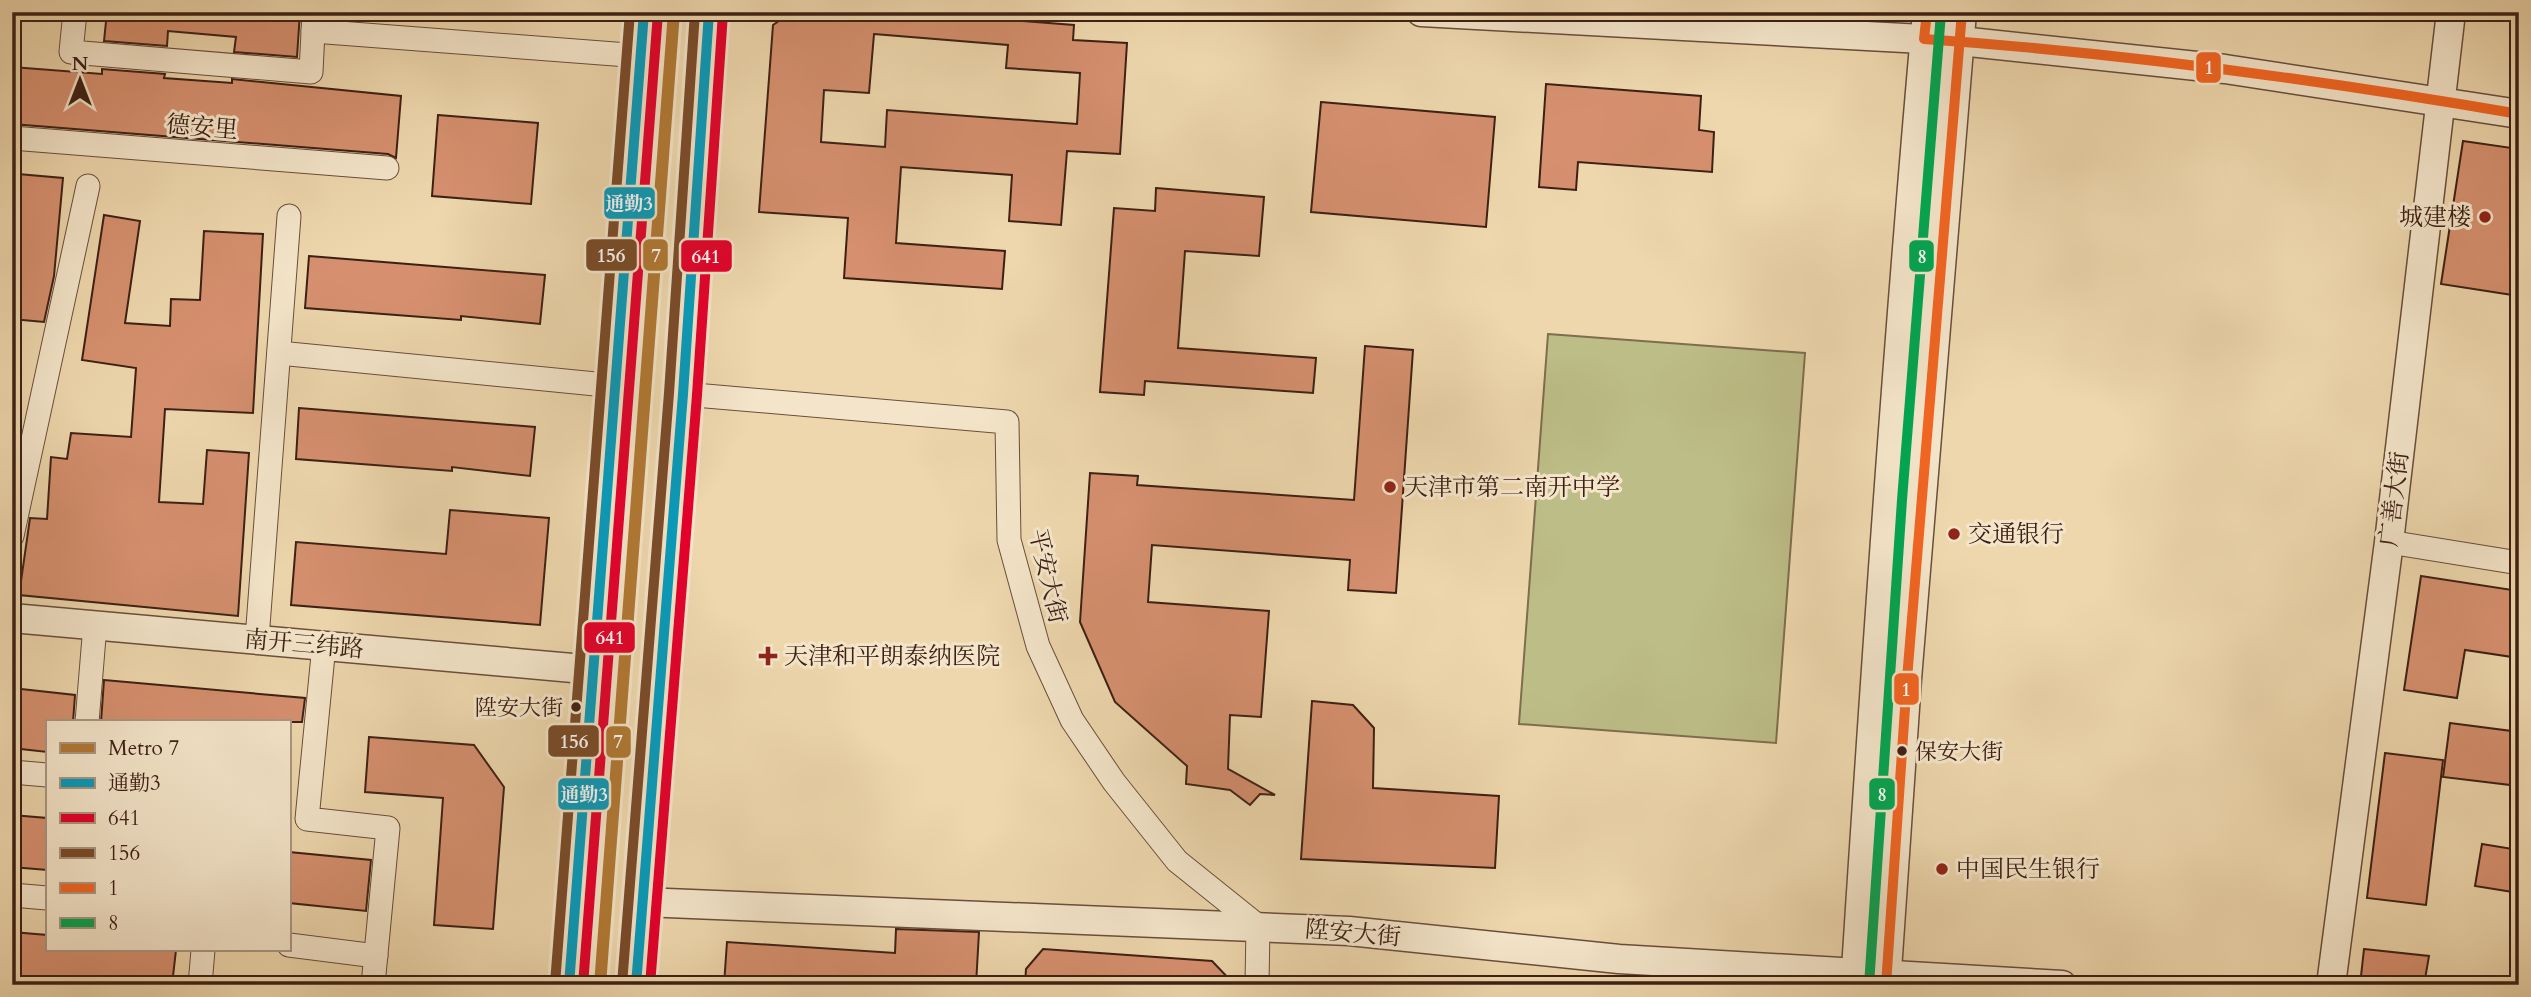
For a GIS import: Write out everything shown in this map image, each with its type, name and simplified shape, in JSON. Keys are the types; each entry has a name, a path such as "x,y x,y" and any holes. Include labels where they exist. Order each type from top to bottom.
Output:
{"main road":[{"path":"569,985 644,12"},
{"path":"636,985 683,394 709,12"}],"street":[{"path":"75,12 71,52 297,71 311,72 314,22 640,56"},
{"path":"1421,12 1926,26 1960,41 2225,69 2519,114"},
{"path":"1886,980 1907,679 1962,12"},
{"name":"广善大街","path":"2332,985 2389,542 2451,12"},
{"path":"1855,979 1867,830 1874,683 1926,26"},
{"name":"德安里","path":"12,138 387,168"},
{"path":"12,536 88,186"},
{"path":"257,639 289,216"},
{"path":"279,353 616,386"},
{"name":"平安大街","path":"683,394 1007,422 1009,540 1038,646 1072,719 1114,782 1178,861 1258,926"},
{"path":"2389,542 2519,563"},
{"name":"南开三纬路","path":"12,618 595,670"},
{"path":"86,720 95,625"},
{"path":"324,645 298,818 388,828 373,985"},
{"path":"12,772 46,775"},
{"path":"12,895 46,898"},
{"name":"陞安大街","path":"643,902 1349,931 1619,959 1855,979 2062,985"},
{"path":"1257,985 1258,926"},
{"path":"290,945 376,956"},
{"path":"200,985 203,951"}],"green space":[{"path":"1548,334 1805,353 1776,743 1519,724"}],"building":[{"path":"107,12 300,12 297,57 234,52 236,37 168,31 167,46 104,41"},
{"path":"792,12 1012,12 1011,20 1074,25 1073,40 1127,43 1120,154 1067,151 1061,225 1009,221 1012,175 901,167 896,243 1005,251 1002,289 844,278 848,218 759,212 773,25","holes":["874,34 1008,45 1006,68 1080,73 1077,124 887,110 885,147 821,142 824,90 869,93"]},
{"path":"12,67 102,74 102,69 165,74 164,78 232,83 232,79 401,96 396,158 388,154 12,124"},
{"path":"1546,84 1701,96 1699,130 1714,132 1712,172 1578,162 1576,190 1539,187"},
{"path":"1321,102 1495,117 1486,227 1311,212"},
{"path":"438,115 538,123 531,204 432,196"},
{"name":"城建楼","path":"2463,141 2519,149 2519,296 2441,284"},
{"path":"18,174 63,178 54,276 44,322 12,319 12,242"},
{"path":"1156,188 1264,197 1259,256 1185,251 1178,348 1316,358 1313,393 1145,381 1144,395 1100,392 1114,208 1155,211"},
{"path":"104,215 140,221 125,323 170,326 171,299 200,300 204,231 263,234 253,413 165,409 159,502 203,504 207,450 249,453 238,616 19,595 30,518 47,519 51,457 67,459 71,433 131,437 136,368 82,360"},
{"path":"309,256 545,275 540,324 461,316 461,320 305,308"},
{"path":"1365,346 1413,350 1396,593 1348,590 1350,560 1152,545 1148,602 1269,611 1261,717 1230,715 1228,769 1275,795 1260,794 1250,805 1230,790 1186,784 1187,766 1115,702 1080,622 1090,473 1138,476 1137,485 1354,500"},
{"path":"299,408 535,427 530,476 452,467 452,471 296,459"},
{"path":"450,510 549,518 540,625 291,605 296,542 446,554"},
{"path":"2421,576 2519,591 2519,658 2465,650 2457,698 2404,690"},
{"path":"104,680 305,698 302,722 101,720"},
{"path":"12,688 75,695 73,720 46,720 46,752 12,748"},
{"path":"1312,701 1353,705 1374,728 1373,788 1499,796 1495,868 1301,859"},
{"path":"2450,723 2519,732 2519,786 2443,777"},
{"path":"369,737 474,745 504,787 493,929 434,925 443,798 365,792"},
{"path":"2385,753 2443,760 2426,905 2367,898"},
{"path":"12,815 46,818 46,870 12,867"},
{"path":"2482,844 2519,850 2519,893 2475,886"},
{"path":"290,852 371,860 366,911 290,903"},
{"path":"896,929 979,932 976,985 724,985 727,942 895,953"},
{"path":"12,932 46,935 46,951 176,951 172,985 54,985 12,981"},
{"path":"1043,949 1212,961 1235,985 1025,985 1026,969"},
{"path":"2364,949 2429,956 2424,985 2360,985"}],"metro line":[{"name":"7","path":"600,985 674,12"}],"transit line":[{"name":"156","path":"555,984 630,12"},
{"name":"通勤3","path":"569,985 644,12"},
{"name":"156","path":"622,984 669,393 695,12"},
{"name":"通勤3","path":"636,985 683,394 709,12"},
{"name":"1","path":"1927,12 1924,39 2222,69 2519,114"},
{"name":"1","path":"1886,985 1907,679 1962,12"},
{"name":"641","path":"583,985 658,13"},
{"name":"641","path":"650,985 697,395 723,13"},
{"name":"8","path":"1869,985 1902,500 1941,13"}],"place":[{"name":"城建楼","path":"2485,217"},
{"name":"天津市第二南开中学","path":"1390,487"},
{"name":"交通银行","path":"1954,534"},
{"name":"天津和平朗泰纳医院","path":"768,656"},
{"name":"陞安大街","path":"576,707"},
{"name":"保安大街","path":"1902,751"},
{"name":"中国民生银行","path":"1942,869"}]}
